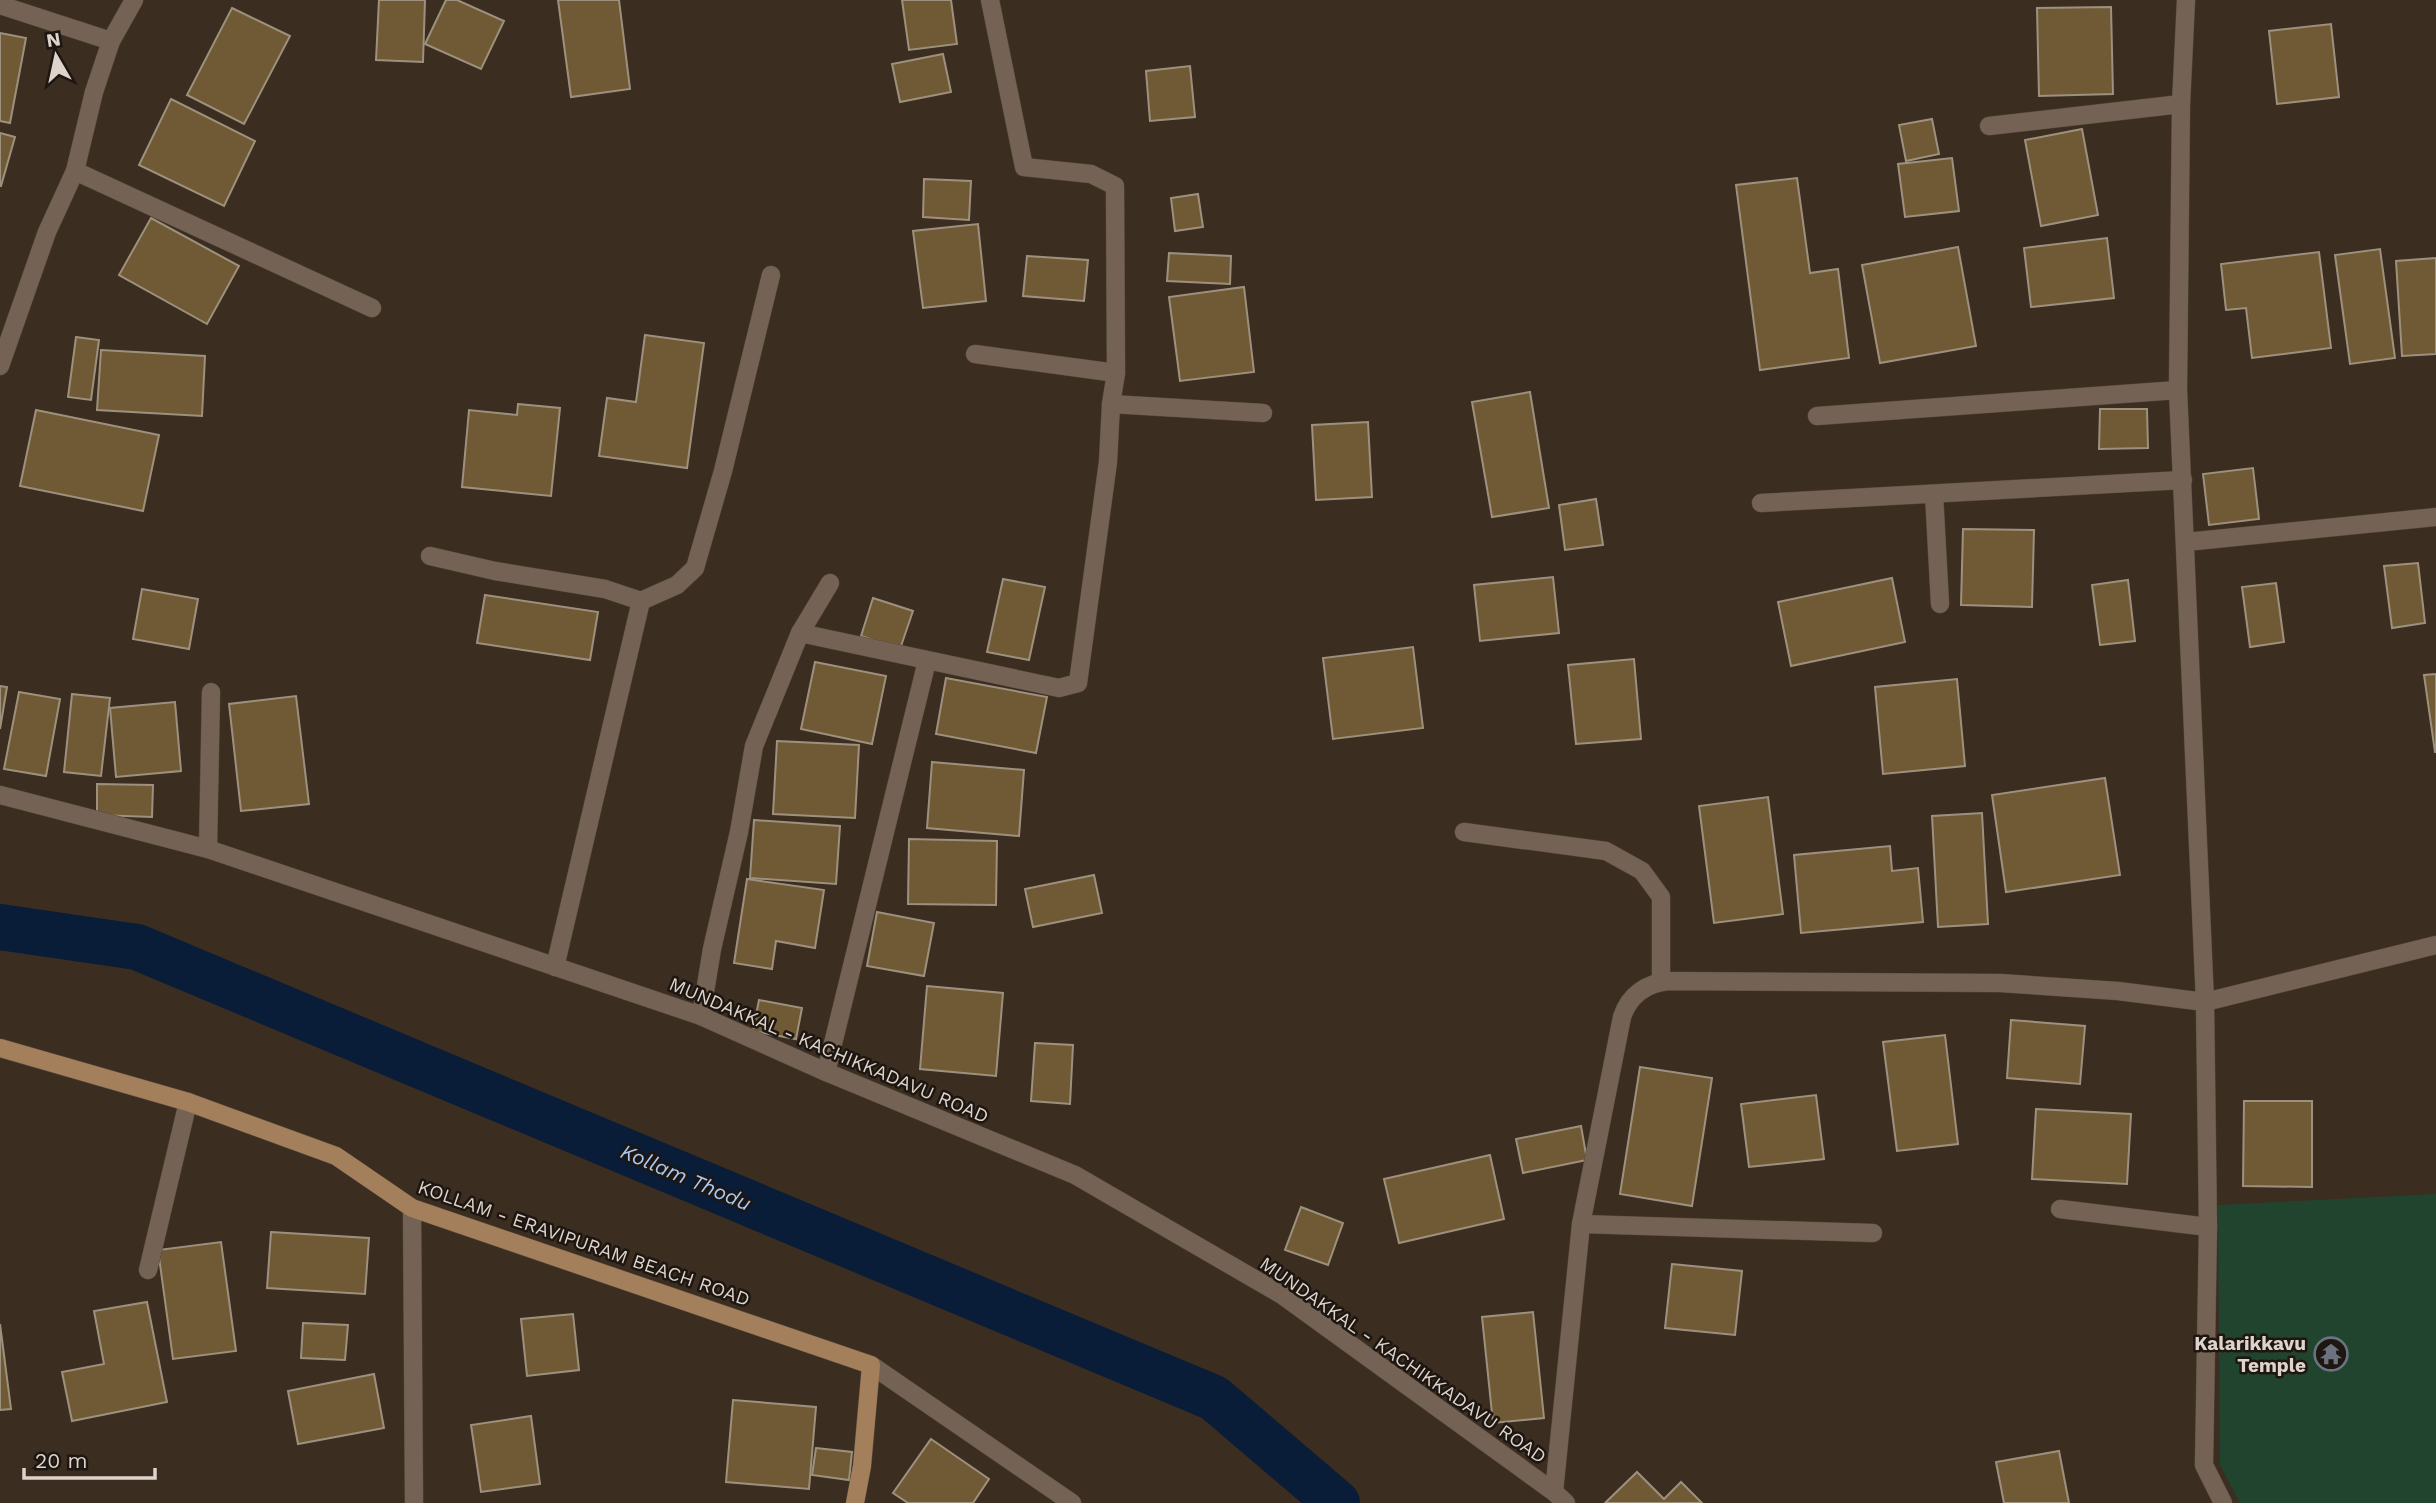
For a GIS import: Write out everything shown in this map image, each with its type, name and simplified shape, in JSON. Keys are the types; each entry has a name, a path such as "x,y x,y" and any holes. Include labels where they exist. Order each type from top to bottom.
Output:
{"main road":[{"name":"KOLLAM - ERAVIPURAM BEACH ROAD","path":"0,1048 188,1102 335,1156 412,1208 872,1365"},
{"path":"855,1503 862,1466 872,1365"}],"street":[{"path":"0,366 47,232 75,171 94,92 111,41 134,0"},
{"path":"800,633 1059,688 1077,683 1108,462 1111,404 1116,373 1115,186 1091,174 1024,167 990,0"},
{"path":"2186,0 2181,104 2178,390 2205,1002 2208,1227 2204,1465 2222,1503"},
{"path":"0,5 111,41"},
{"path":"1989,126 2181,104"},
{"path":"75,171 372,308"},
{"path":"430,556 495,571 605,589 641,601 677,585 695,568 723,471 771,275"},
{"path":"975,354 1116,373"},
{"path":"1817,416 2178,390"},
{"path":"1111,404 1263,413"},
{"path":"1762,503 2183,480"},
{"path":"1934,494 1940,604"},
{"path":"2186,542 2436,517"},
{"path":"701,1016 712,949 754,746 800,633 831,583"},
{"path":"555,967 641,601"},
{"path":"827,1072 927,662"},
{"path":"208,849 211,692"},
{"name":"MUNDAKKAL - KACHIKKADAVU ROAD","path":"0,795 208,849 701,1016 827,1072 1075,1175 1282,1295 1560,1497"},
{"path":"1464,832 1606,851 1642,871 1661,897 1661,982"},
{"path":"1560,1497 1581,1224 1625,1009 1640,991 1661,982 2000,983 2091,988 2205,1002 2436,945"},
{"path":"148,1270 188,1102"},
{"path":"412,1208 414,1503"},
{"path":"2060,1209 2208,1227"},
{"path":"1581,1224 1873,1233"},
{"path":"872,1365 1072,1503"}],"green space":[{"path":"2436,1194 2436,1503 2240,1503 2220,1465 2218,1205"}],"building":[{"path":"379,0 425,0 423,62 376,60"},
{"path":"446,0 457,0 504,21 481,69 425,44"},
{"path":"558,0 619,0 630,89 571,97"},
{"path":"902,0 951,0 957,44 909,50"},
{"path":"2111,7 2113,94 2039,96 2037,8"},
{"path":"232,8 290,36 244,124 187,95"},
{"path":"2331,24 2339,97 2277,104 2269,31"},
{"path":"0,33 26,38 10,123 0,121"},
{"path":"943,54 951,92 900,102 892,64"},
{"path":"1190,66 1195,117 1150,121 1146,71"},
{"path":"171,99 255,141 224,206 139,165"},
{"path":"1932,119 1939,154 1906,161 1899,125"},
{"path":"2082,129 2098,215 2041,226 2025,140"},
{"path":"0,133 15,137 1,186 0,186"},
{"path":"1952,158 1959,211 1905,217 1898,164"},
{"path":"1797,178 1810,273 1838,269 1849,358 1760,370 1736,185"},
{"path":"924,179 971,181 969,220 923,217"},
{"path":"1198,194 1203,227 1175,231 1171,198"},
{"path":"151,218 239,266 207,324 119,275"},
{"path":"978,224 986,301 923,308 913,231"},
{"path":"2107,238 2114,298 2031,307 2024,248"},
{"path":"1958,247 1976,346 1880,363 1862,265"},
{"path":"2380,249 2395,358 2350,364 2335,255"},
{"path":"2319,252 2331,348 2252,358 2246,308 2226,310 2221,264"},
{"path":"1169,253 1231,256 1230,284 1167,281"},
{"path":"1027,256 1088,260 1084,301 1023,296"},
{"path":"2436,258 2436,354 2402,356 2396,261"},
{"path":"1244,287 1254,372 1180,381 1169,297"},
{"path":"645,335 704,343 687,468 599,456 607,398 636,402"},
{"path":"76,337 99,340 91,400 68,397"},
{"path":"101,350 205,356 202,416 97,410"},
{"path":"1530,392 1549,508 1492,517 1472,402"},
{"path":"518,404 560,408 551,496 462,487 469,410 517,415"},
{"path":"2100,409 2147,409 2148,448 2099,449"},
{"path":"36,410 159,435 143,511 20,486"},
{"path":"1368,422 1372,497 1316,500 1312,425"},
{"path":"2253,468 2259,519 2209,525 2203,474"},
{"path":"1596,499 1603,545 1565,550 1559,505"},
{"path":"1963,529 2034,530 2032,607 1961,605"},
{"path":"2418,563 2425,623 2392,628 2384,566"},
{"path":"1553,577 1559,633 1480,641 1474,585"},
{"path":"1892,578 1905,642 1791,666 1778,602"},
{"path":"1003,579 1045,587 1029,660 987,652"},
{"path":"2128,580 2135,641 2100,645 2092,585"},
{"path":"2276,583 2284,642 2250,647 2242,587"},
{"path":"142,589 198,599 189,649 133,639"},
{"path":"485,595 598,612 590,660 477,643"},
{"path":"873,598 913,611 900,649 861,636"},
{"path":"1413,647 1423,728 1333,739 1323,658"},
{"path":"1634,659 1641,739 1576,744 1568,665"},
{"path":"815,662 886,676 872,744 801,729"},
{"path":"2436,674 2436,752 2435,752 2424,675"},
{"path":"946,678 1047,697 1036,753 936,734"},
{"path":"1957,679 1965,766 1883,774 1875,687"},
{"path":"0,686 7,687 0,729"},
{"path":"19,692 60,699 46,776 4,769"},
{"path":"72,694 110,698 101,776 64,772"},
{"path":"296,696 309,804 241,811 229,704"},
{"path":"175,702 181,771 116,777 110,708"},
{"path":"777,741 859,745 855,818 773,814"},
{"path":"932,762 1024,770 1019,836 927,828"},
{"path":"2105,778 2120,875 2006,892 1992,795"},
{"path":"97,784 153,785 152,817 97,815"},
{"path":"1768,797 1783,914 1714,923 1699,806"},
{"path":"1982,813 1988,924 1938,927 1932,816"},
{"path":"754,820 840,826 836,884 750,878"},
{"path":"909,839 997,841 996,905 908,904"},
{"path":"1890,846 1892,871 1918,868 1923,922 1801,933 1794,855"},
{"path":"1094,875 1102,913 1033,927 1025,889"},
{"path":"747,879 824,890 815,948 776,941 772,969 734,963"},
{"path":"877,912 934,923 924,976 867,966"},
{"path":"927,986 1003,993 996,1076 920,1069"},
{"path":"759,1000 802,1008 796,1039 753,1031"},
{"path":"2011,1020 2085,1026 2080,1084 2007,1078"},
{"path":"1945,1035 1958,1144 1897,1151 1883,1042"},
{"path":"1035,1043 1073,1045 1070,1104 1031,1101"},
{"path":"1640,1067 1712,1078 1692,1206 1620,1194"},
{"path":"1816,1095 1824,1159 1749,1167 1741,1104"},
{"path":"2244,1101 2312,1101 2312,1187 2243,1186"},
{"path":"2036,1109 2131,1114 2127,1184 2032,1179"},
{"path":"1581,1126 1587,1160 1523,1173 1516,1139"},
{"path":"1490,1155 1504,1219 1399,1243 1384,1179"},
{"path":"1301,1207 1343,1223 1328,1265 1285,1250"},
{"path":"271,1232 369,1238 365,1294 267,1288"},
{"path":"221,1242 236,1351 173,1359 158,1250"},
{"path":"1672,1264 1742,1271 1735,1335 1665,1328"},
{"path":"147,1302 167,1402 72,1421 62,1372 104,1364 94,1311"},
{"path":"1533,1312 1544,1418 1493,1423 1482,1317"},
{"path":"573,1314 579,1370 527,1376 521,1319"},
{"path":"303,1323 348,1325 345,1360 301,1358"},
{"path":"0,1324 11,1409 0,1410"},
{"path":"374,1374 384,1428 298,1444 288,1391"},
{"path":"733,1400 816,1407 809,1489 726,1482"},
{"path":"531,1416 540,1484 481,1492 471,1425"},
{"path":"931,1439 989,1479 973,1503 908,1503 893,1493"},
{"path":"816,1448 852,1452 849,1480 812,1475"},
{"path":"2059,1451 2069,1503 2004,1503 1996,1462"},
{"path":"1637,1472 1664,1499 1681,1482 1702,1503 1605,1503"}],"waterway":[{"name":"Kollam Thodu","path":"0,927 137,947 1214,1398 1337,1503"}],"place":[{"name":"Kalarikkavu Temple","path":"2331,1354"}]}
